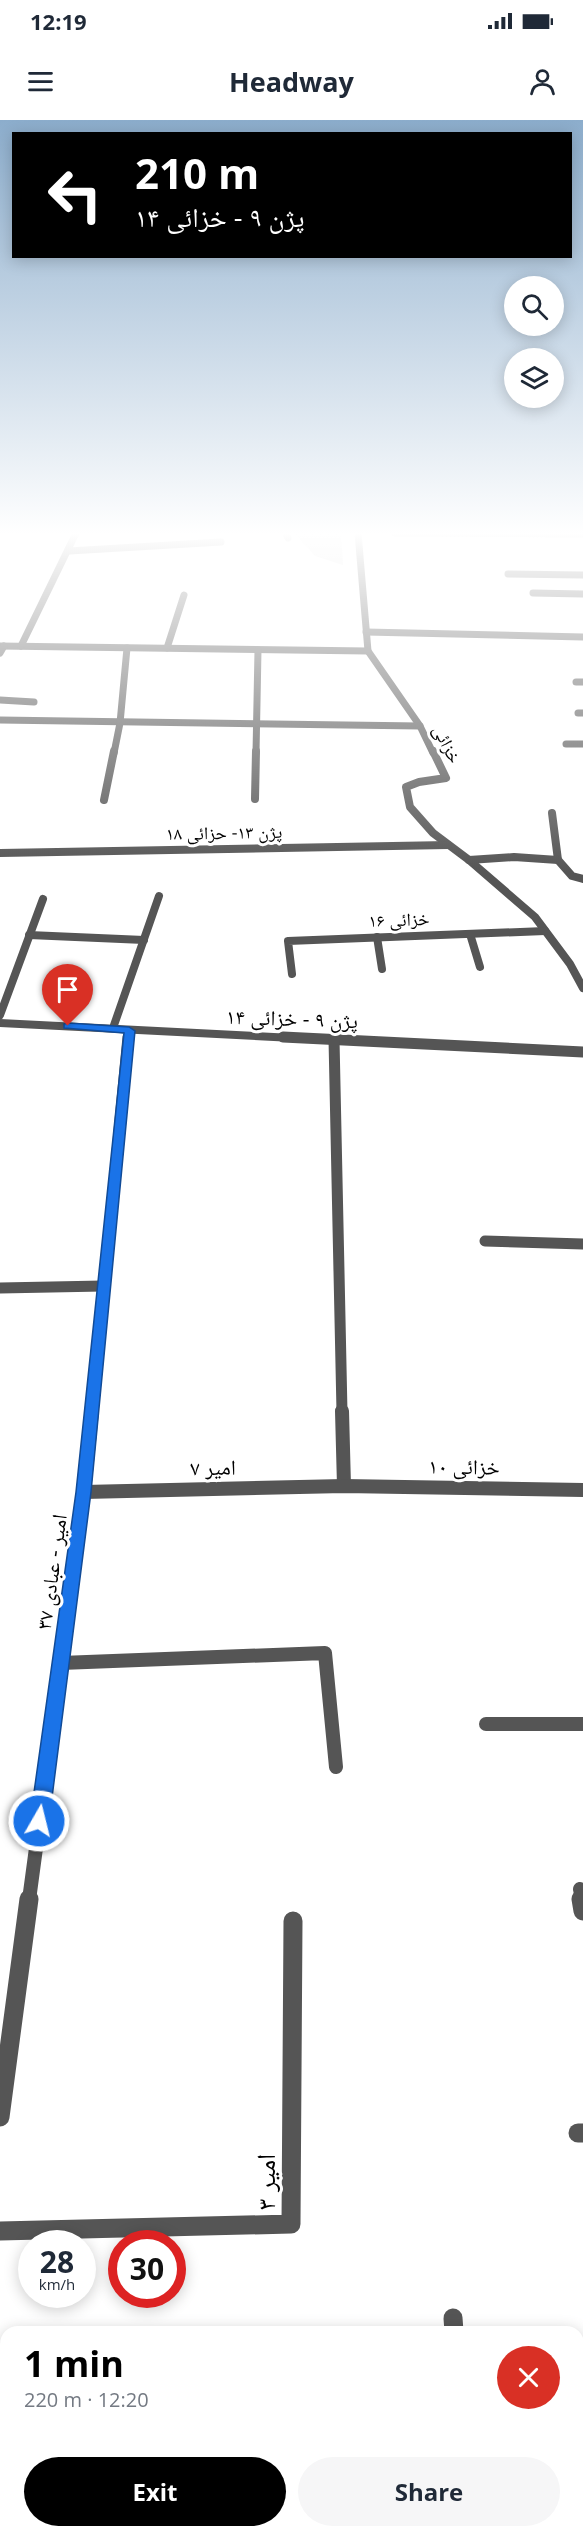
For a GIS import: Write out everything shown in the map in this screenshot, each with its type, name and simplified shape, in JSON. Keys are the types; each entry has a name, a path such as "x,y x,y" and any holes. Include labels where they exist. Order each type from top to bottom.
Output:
{"street":[{"path":"1,648 21,646 368,651"},
{"name":"خزائی","path":"367,646 368,651 420,726 446,778 419,782 406,787 410,807 433,833 469,860 535,917 570,964 583,988"},
{"path":"104,800 120,723 127,648"},
{"path":"255,799 258,650"},
{"path":"0,700 34,702"},
{"path":"0,720 420,726"},
{"path":"567,744 583,744"},
{"path":"552,813 558,860 572,876 583,879"},
{"name":"پژن ۱۳- حزائی ۱۸","path":"0,853 448,845"},
{"path":"469,860 514,857 558,860"},
{"path":"113,1028 159,896"},
{"path":"0,1015 43,900"},
{"name":"خزائی ۱۶","path":"292,974 288,941 545,931"},
{"path":"29,934 144,940"},
{"path":"470,934 480,967"},
{"path":"377,937 382,969"},
{"name":"پژن ۹ - خزائی ۱۴","path":"0,1023 583,1052"},
{"name":"امیر - عبادی ۳۷","path":"0,2117 84,1492 129,1031"},
{"path":"334,1039 344,1486"},
{"path":"485,1241 583,1244"},
{"path":"0,1288 103,1287"},
{"name":"خزائی ۱۰","path":"344,1486 583,1490"},
{"name":"امیر ۷","path":"84,1492 344,1486"},
{"path":"61,1663 325,1653 336,1767"},
{"path":"486,1724 583,1724"},
{"path":"580,1889 583,1911"},
{"name":"امیر ۳","path":"0,2231 291,2224 293,1921"}],"route":[{"path":"39,1821 84,1492 129,1031 68,1026"}]}
